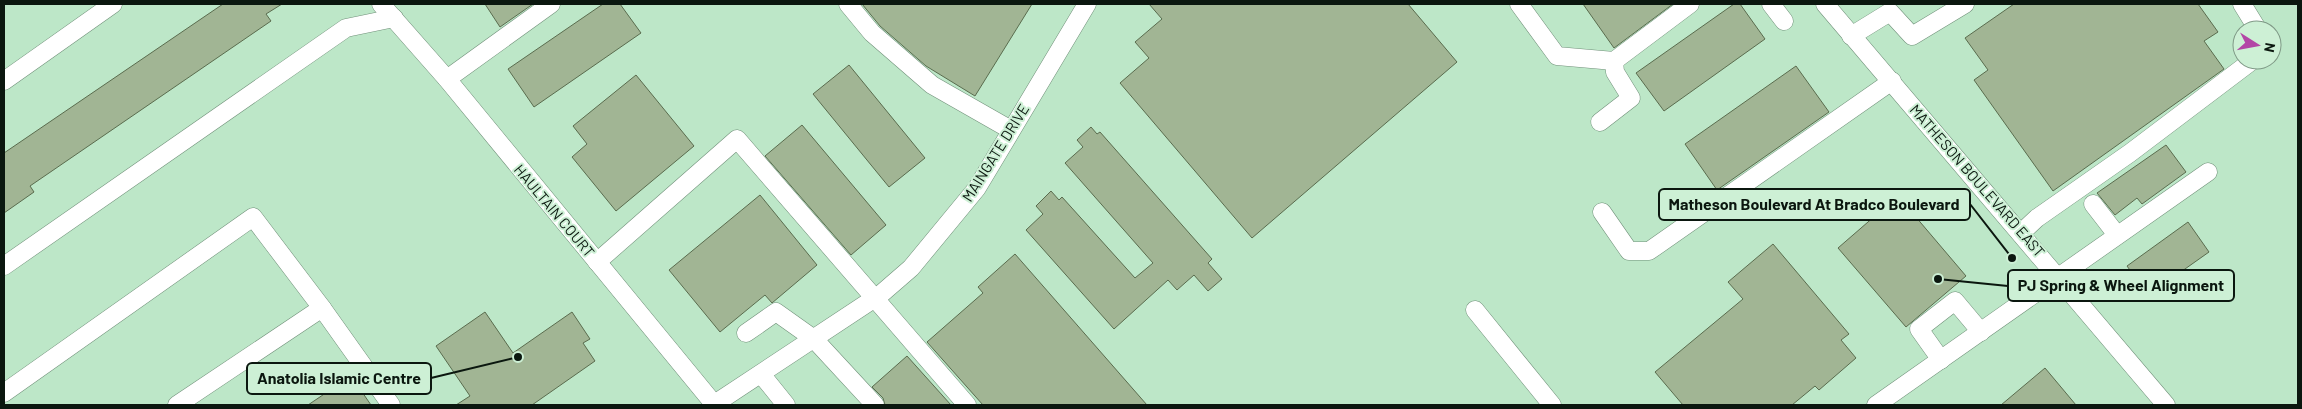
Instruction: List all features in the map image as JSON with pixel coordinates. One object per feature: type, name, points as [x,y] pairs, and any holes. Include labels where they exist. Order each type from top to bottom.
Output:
[{"type":"street","points":[[4,81],[113,4]]},
{"type":"street","name":"HAULTAIN COURT","points":[[381,4],[397,11],[447,79],[714,405]]},
{"type":"street","points":[[447,79],[551,4]]},
{"type":"street","points":[[848,4],[872,33],[932,85],[1010,130]]},
{"type":"street","name":"MAINGATE DRIVE","points":[[714,405],[881,294],[911,268],[977,188],[1087,4]]},
{"type":"street","points":[[1520,4],[1557,56],[1614,61],[1690,4]]},
{"type":"street","points":[[1771,4],[1784,21]]},
{"type":"street","name":"MATHESON BOULEVARD EAST","points":[[1825,4],[2166,405]]},
{"type":"street","points":[[1851,36],[1890,12],[1912,36],[1965,4]]},
{"type":"street","points":[[2242,4],[2252,20]]},
{"type":"street","points":[[4,266],[346,28],[397,11]]},
{"type":"street","points":[[1600,122],[1631,98],[1615,72],[1614,61]]},
{"type":"street","points":[[2021,233],[2037,218],[2130,153],[2240,70]]},
{"type":"street","points":[[1602,212],[1629,251],[1649,251],[1892,81]]},
{"type":"street","points":[[597,262],[737,139],[873,299],[967,405]]},
{"type":"street","points":[[1876,405],[2208,172]]},
{"type":"street","points":[[2094,204],[2116,235]]},
{"type":"street","points":[[4,393],[253,217],[322,308],[391,405]]},
{"type":"street","points":[[1941,360],[1919,329],[1955,301],[1981,332]]},
{"type":"street","points":[[176,405],[322,308]]},
{"type":"street","points":[[1475,310],[1552,405]]},
{"type":"street","points":[[746,333],[776,312],[814,339],[875,405]]},
{"type":"street","points":[[761,374],[786,405]]},
{"type":"shaded area","points":[[4,4],[2298,4],[2298,405],[4,405]]},
{"type":"building","points":[[223,4],[282,4],[266,14],[271,21],[30,186],[34,192],[4,213],[4,153]]},
{"type":"building","points":[[485,4],[533,4],[500,27]]},
{"type":"building","points":[[603,4],[620,4],[641,33],[534,107],[508,69]]},
{"type":"building","points":[[862,4],[1032,4],[975,96],[926,66],[880,26]]},
{"type":"building","points":[[1149,4],[1408,4],[1457,62],[1252,238],[1120,83],[1149,58],[1135,42],[1162,19]]},
{"type":"building","points":[[1583,4],[1673,4],[1614,48]]},
{"type":"building","points":[[1734,4],[1740,4],[1765,39],[1664,111],[1636,73]]},
{"type":"building","points":[[2014,4],[2198,4],[2218,32],[2204,41],[2224,69],[2053,191],[1974,80],[1988,70],[1965,38]]},
{"type":"building","points":[[849,65],[925,158],[889,187],[813,94]]},
{"type":"building","points":[[1796,66],[1829,112],[1717,190],[1685,144]]},
{"type":"building","points":[[636,75],[694,146],[616,211],[572,157],[587,144],[573,126]]},
{"type":"building","points":[[802,125],[886,225],[851,255],[765,156]]},
{"type":"building","points":[[1091,127],[1097,134],[1100,132],[1212,259],[1208,263],[1222,279],[1208,291],[1194,275],[1177,290],[1168,280],[1114,329],[1026,230],[1043,214],[1036,206],[1051,191],[1059,200],[1062,197],[1135,278],[1153,263],[1065,163],[1083,147],[1077,140]]},
{"type":"building","points":[[2166,145],[2186,172],[2142,204],[2137,198],[2115,215],[2097,193]]},
{"type":"building","points":[[760,195],[817,265],[772,303],[765,295],[720,332],[669,270]]},
{"type":"building","points":[[1898,196],[1966,276],[1906,327],[1838,248]]},
{"type":"building","points":[[2188,222],[2209,252],[2168,281],[2171,285],[2158,294],[2155,290],[2148,295],[2127,266]]},
{"type":"building","points":[[1773,244],[1849,334],[1841,340],[1856,358],[1819,390],[1815,386],[1792,405],[1683,405],[1655,372],[1743,299],[1728,282]]},
{"type":"building","points":[[1015,254],[1147,405],[983,405],[927,342],[983,293],[978,287]]},
{"type":"building","points":[[485,312],[513,353],[572,312],[590,339],[583,343],[595,361],[532,405],[456,405],[470,396],[436,346]]},
{"type":"building","points":[[907,356],[951,405],[885,405],[883,398],[872,387]]},
{"type":"building","points":[[2045,368],[2076,405],[2001,405]]},
{"type":"building","points":[[351,376],[371,405],[308,405]]},
{"type":"place","name":"Matheson Boulevard At Bradco Boulevard","points":[[2012,258]]},
{"type":"place","name":"PJ Spring & Wheel Alignment","points":[[1938,279]]},
{"type":"place","name":"Anatolia Islamic Centre","points":[[518,357]]}]
